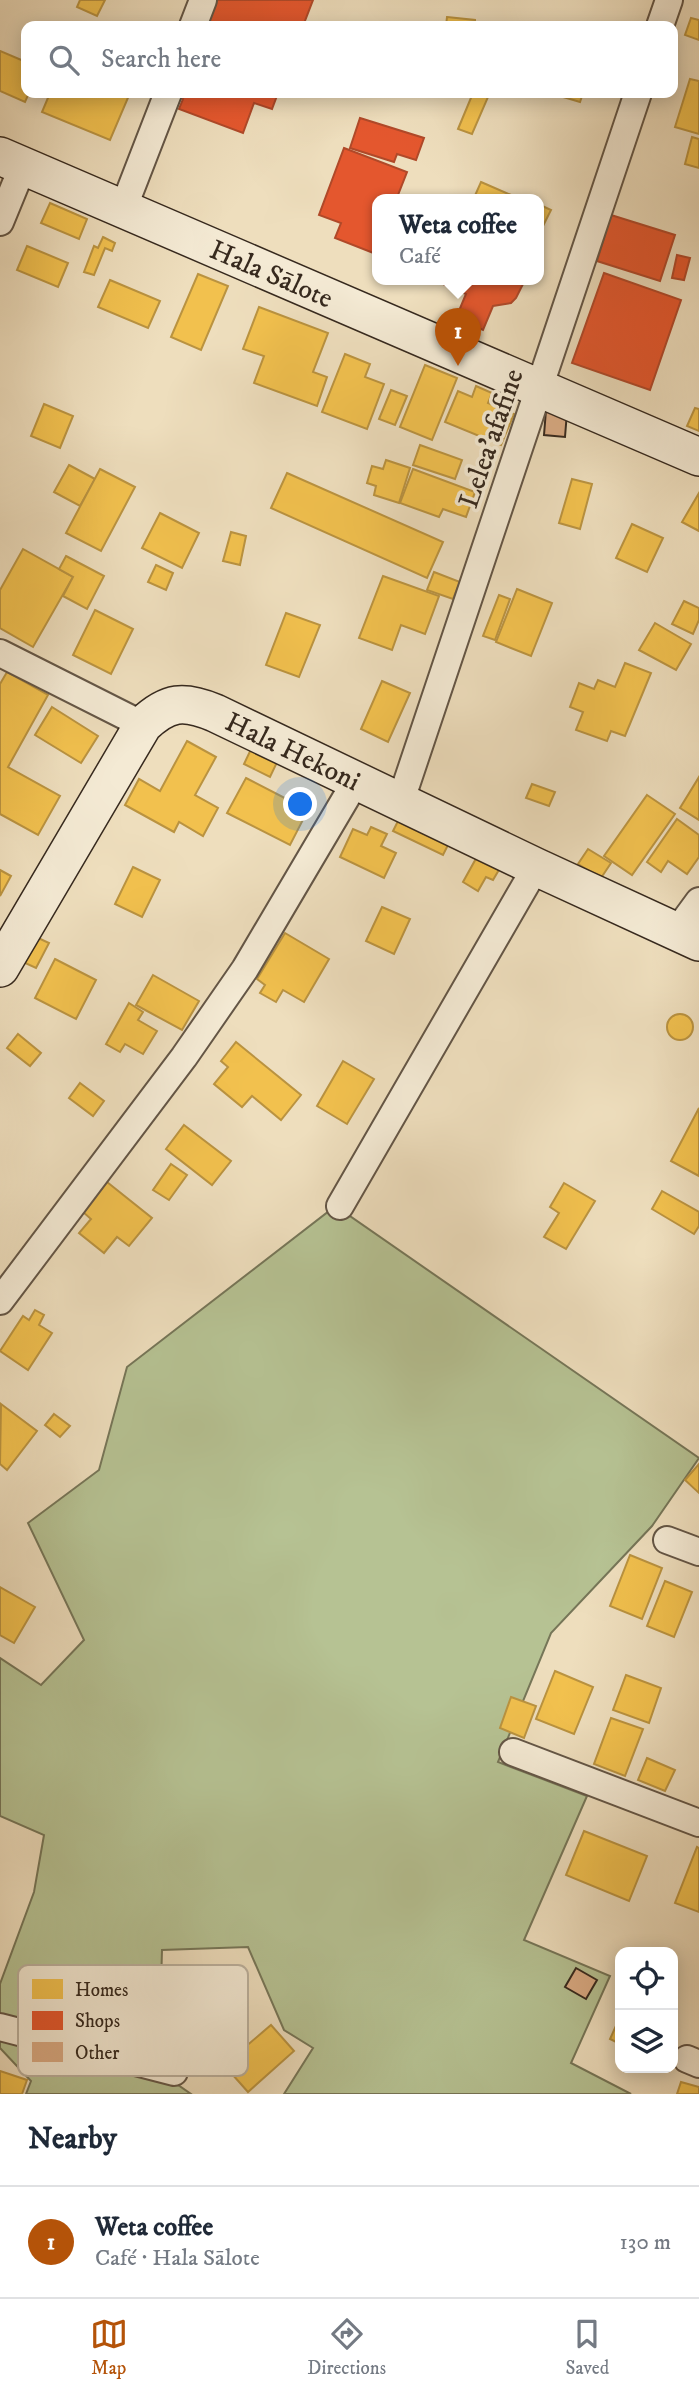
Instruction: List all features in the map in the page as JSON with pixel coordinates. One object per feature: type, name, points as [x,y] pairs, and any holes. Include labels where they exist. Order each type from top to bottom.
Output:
[{"type":"street","points":[[195,21],[203,0]]},
{"type":"street","points":[[662,21],[669,0]]},
{"type":"street","points":[[123,209],[166,98]]},
{"type":"street","name":"Lelea’afafine","points":[[400,803],[636,98]]},
{"type":"street","points":[[0,222],[11,161]]},
{"type":"street","name":"Hala Sālote","points":[[11,161],[699,457]]},
{"type":"street","points":[[0,653],[143,725]]},
{"type":"street","name":"Hala Hekoni","points":[[5,947],[143,725],[157,712],[175,704],[197,706],[688,937]]},
{"type":"street","points":[[0,1301],[184,1057],[245,969],[356,781]]},
{"type":"street","points":[[340,1206],[536,867]]},
{"type":"street","points":[[688,937],[699,901]]},
{"type":"street","points":[[667,1540],[699,1552]]},
{"type":"street","points":[[513,1752],[699,1824]]},
{"type":"street","points":[[0,2027],[18,2032]]},
{"type":"green space","points":[[333,1208],[344,1212],[699,1458],[652,1526],[551,1633],[498,1762],[587,1796],[524,1940],[610,1976],[571,2063],[631,2094],[284,2094],[313,2048],[284,2030],[248,1947],[162,1950],[162,1965],[18,1965],[18,2023],[0,2019],[0,1984],[34,1892],[44,1835],[0,1816],[0,1658],[41,1685],[84,1640],[28,1523],[99,1470],[127,1367]]},
{"type":"green space","points":[[0,2037],[18,2042],[18,2067],[0,2048]]},
{"type":"green space","points":[[26,2076],[145,2076],[178,2085],[191,2094],[26,2094],[31,2081]]},
{"type":"building: Homes","points":[[80,0],[105,0],[97,16],[77,7]]},
{"type":"building: Homes","points":[[447,17],[475,20],[475,21],[447,21]]},
{"type":"building: Homes","points":[[691,18],[699,20],[699,40],[685,35]]},
{"type":"building: Homes","points":[[0,51],[21,60],[21,98],[27,98],[25,102],[0,91]]},
{"type":"building: Homes","points":[[690,79],[699,81],[699,134],[675,127]]},
{"type":"building: Homes","points":[[48,98],[128,98],[110,140],[42,112]]},
{"type":"building: Homes","points":[[471,98],[488,98],[472,134],[458,129]]},
{"type":"building: Homes","points":[[692,137],[699,139],[699,168],[685,164]]},
{"type":"building: Homes","points":[[481,182],[509,194],[476,194]]},
{"type":"building: Homes","points":[[50,203],[87,219],[79,239],[41,223]]},
{"type":"building: Homes","points":[[544,207],[551,210],[544,224]]},
{"type":"building: Homes","points":[[103,237],[115,243],[112,251],[105,248],[94,275],[84,272],[94,246],[98,248]]},
{"type":"building: Homes","points":[[27,246],[68,263],[58,287],[17,270]]},
{"type":"building: Homes","points":[[198,274],[228,286],[201,350],[171,337]]},
{"type":"building: Homes","points":[[110,280],[160,301],[148,328],[98,307]]},
{"type":"building: Homes","points":[[259,307],[328,333],[313,372],[327,377],[317,406],[254,383],[264,356],[243,349]]},
{"type":"building: Homes","points":[[345,354],[370,364],[365,377],[384,384],[367,429],[322,412]]},
{"type":"building: Homes","points":[[425,365],[457,378],[432,440],[400,427]]},
{"type":"building: Homes","points":[[476,386],[492,393],[488,403],[514,414],[501,445],[445,422],[458,391],[472,397]]},
{"type":"building: Homes","points":[[391,390],[407,396],[395,425],[379,419]]},
{"type":"building: Homes","points":[[44,404],[73,416],[60,448],[31,436]]},
{"type":"building: Homes","points":[[695,408],[699,409],[699,431],[687,426]]},
{"type":"building: Homes","points":[[420,445],[462,460],[455,479],[413,465]]},
{"type":"building: Homes","points":[[386,460],[410,468],[399,503],[374,495],[376,486],[367,483],[372,466],[383,469]]},
{"type":"building: Homes","points":[[69,465],[95,479],[80,506],[54,492]]},
{"type":"building: Homes","points":[[100,469],[135,487],[101,551],[66,533]]},
{"type":"building: Homes","points":[[413,469],[475,492],[466,517],[443,509],[439,517],[400,503]]},
{"type":"building: Homes","points":[[287,473],[443,542],[427,578],[271,508]]},
{"type":"building: Homes","points":[[572,479],[592,484],[580,529],[559,523]]},
{"type":"building: Homes","points":[[699,493],[699,531],[682,522]]},
{"type":"building: Homes","points":[[160,513],[199,533],[182,568],[142,548]]},
{"type":"building: Homes","points":[[632,524],[663,538],[647,572],[616,558]]},
{"type":"building: Homes","points":[[231,532],[246,536],[240,565],[223,561]]},
{"type":"building: Homes","points":[[23,549],[73,577],[33,647],[0,628],[0,590]]},
{"type":"building: Homes","points":[[66,556],[104,576],[87,609],[63,596],[73,577],[59,569]]},
{"type":"building: Homes","points":[[156,565],[173,573],[166,590],[148,582]]},
{"type":"building: Homes","points":[[434,572],[460,582],[453,599],[427,590]]},
{"type":"building: Homes","points":[[383,576],[439,596],[425,634],[401,625],[392,650],[359,638]]},
{"type":"building: Homes","points":[[517,589],[552,603],[531,656],[496,642]]},
{"type":"building: Homes","points":[[499,595],[510,599],[495,640],[483,636]]},
{"type":"building: Homes","points":[[684,601],[699,608],[699,620],[693,634],[672,624]]},
{"type":"building: Homes","points":[[95,610],[133,629],[111,674],[73,655]]},
{"type":"building: Homes","points":[[286,613],[320,625],[299,677],[266,665]]},
{"type":"building: Homes","points":[[655,623],[691,644],[676,670],[639,650]]},
{"type":"building: Homes","points":[[625,663],[651,673],[625,736],[611,731],[607,741],[576,730],[583,712],[570,707],[579,683],[594,689],[598,680],[615,687]]},
{"type":"building: Homes","points":[[7,672],[48,695],[8,767],[60,796],[38,835],[0,814],[0,684]]},
{"type":"building: Homes","points":[[382,681],[410,693],[388,742],[361,729]]},
{"type":"building: Homes","points":[[52,707],[98,736],[81,763],[35,735]]},
{"type":"building: Homes","points":[[187,741],[216,757],[195,795],[218,808],[203,836],[179,822],[174,832],[125,805],[139,779],[160,791]]},
{"type":"building: Homes","points":[[253,745],[279,758],[270,777],[244,764]]},
{"type":"building: Homes","points":[[699,777],[699,820],[680,808]]},
{"type":"building: Homes","points":[[246,778],[308,810],[290,845],[227,813]]},
{"type":"building: Homes","points":[[532,784],[555,792],[549,806],[526,798]]},
{"type":"building: Homes","points":[[647,795],[675,814],[632,875],[604,856]]},
{"type":"building: Homes","points":[[400,817],[450,841],[443,855],[393,831]]},
{"type":"building: Homes","points":[[677,819],[699,835],[699,857],[687,874],[668,861],[661,872],[647,862]]},
{"type":"building: Homes","points":[[371,827],[387,834],[381,846],[396,853],[384,878],[340,857],[353,829],[367,835]]},
{"type":"building: Homes","points":[[588,849],[611,863],[601,878],[578,864]]},
{"type":"building: Homes","points":[[478,855],[500,868],[493,880],[486,877],[478,891],[463,882]]},
{"type":"building: Homes","points":[[133,867],[160,880],[142,917],[115,904]]},
{"type":"building: Homes","points":[[0,870],[11,876],[0,896]]},
{"type":"building: Homes","points":[[382,907],[410,919],[394,954],[366,941]]},
{"type":"building: Homes","points":[[285,933],[329,959],[304,1002],[283,990],[276,1002],[260,993],[265,985],[257,979]]},
{"type":"building: Homes","points":[[36,937],[49,943],[36,968],[23,962]]},
{"type":"building: Homes","points":[[55,959],[96,980],[76,1019],[35,998]]},
{"type":"building: Homes","points":[[153,975],[199,1001],[182,1030],[136,1005]]},
{"type":"building: Homes","points":[[129,1003],[143,1012],[138,1020],[157,1031],[143,1054],[125,1044],[120,1052],[106,1044]]},
{"type":"building: Homes","points":[[680,1014],[689,1018],[693,1027],[689,1036],[680,1040],[671,1036],[667,1027],[671,1018]]},
{"type":"building: Homes","points":[[18,1034],[41,1053],[30,1066],[7,1048]]},
{"type":"building: Homes","points":[[236,1042],[301,1095],[281,1120],[252,1096],[242,1107],[214,1084],[228,1067],[221,1061]]},
{"type":"building: Homes","points":[[343,1061],[374,1079],[347,1124],[317,1106]]},
{"type":"building: Homes","points":[[80,1083],[104,1101],[93,1116],[69,1098]]},
{"type":"building: Homes","points":[[699,1108],[699,1176],[671,1161]]},
{"type":"building: Homes","points":[[184,1125],[231,1161],[212,1185],[166,1149]]},
{"type":"building: Homes","points":[[171,1164],[187,1175],[169,1200],[153,1190]]},
{"type":"building: Homes","points":[[107,1182],[152,1218],[129,1246],[117,1237],[104,1253],[79,1233],[91,1219],[83,1212]]},
{"type":"building: Homes","points":[[564,1183],[595,1201],[566,1249],[544,1237],[559,1213],[550,1207]]},
{"type":"building: Homes","points":[[662,1191],[699,1212],[699,1226],[694,1234],[652,1209]]},
{"type":"building: Homes","points":[[35,1310],[44,1315],[39,1325],[52,1333],[28,1370],[0,1351],[23,1316],[29,1320]]},
{"type":"building: Homes","points":[[1,1404],[37,1431],[7,1470],[0,1464]]},
{"type":"building: Homes","points":[[54,1414],[70,1426],[60,1437],[45,1425]]},
{"type":"building: Homes","points":[[699,1464],[699,1493],[685,1480]]},
{"type":"building: Homes","points":[[630,1555],[662,1568],[642,1619],[610,1606]]},
{"type":"building: Homes","points":[[665,1581],[692,1592],[674,1637],[647,1626]]},
{"type":"building: Homes","points":[[0,1587],[35,1607],[14,1643],[0,1635]]},
{"type":"building: Homes","points":[[555,1671],[593,1687],[574,1734],[536,1719]]},
{"type":"building: Homes","points":[[626,1675],[661,1688],[649,1723],[613,1710]]},
{"type":"building: Homes","points":[[511,1697],[536,1706],[524,1738],[500,1728]]},
{"type":"building: Homes","points":[[611,1718],[643,1729],[625,1776],[594,1764]]},
{"type":"building: Homes","points":[[647,1758],[675,1770],[665,1791],[638,1780]]},
{"type":"building: Homes","points":[[584,1831],[647,1856],[629,1901],[566,1875]]},
{"type":"building: Homes","points":[[697,1847],[699,1848],[699,1912],[675,1903]]},
{"type":"building: Homes","points":[[271,2025],[294,2051],[248,2092],[234,2076],[248,2076],[248,2045]]},
{"type":"building: Homes","points":[[615,2028],[615,2042],[610,2039]]},
{"type":"building: Homes","points":[[0,2071],[27,2080],[22,2094],[0,2094]]},
{"type":"building: Homes","points":[[681,2082],[699,2087],[699,2094],[677,2094]]},
{"type":"building: Shops","points":[[212,0],[313,0],[305,21],[204,21]]},
{"type":"building: Shops","points":[[181,98],[276,98],[272,109],[254,103],[243,133],[179,109],[183,99]]},
{"type":"building: Shops","points":[[360,118],[424,138],[416,160],[397,154],[394,162],[350,148]]},
{"type":"building: Shops","points":[[344,148],[407,172],[398,194],[372,194],[372,252],[335,238],[341,223],[319,215]]},
{"type":"building: Shops","points":[[611,215],[675,235],[660,281],[597,261]]},
{"type":"building: Shops","points":[[677,255],[690,258],[684,280],[672,278]]},
{"type":"building: Shops","points":[[604,273],[681,300],[650,390],[572,363]]},
{"type":"building: Shops","points":[[446,285],[522,285],[511,303],[493,306],[483,330],[456,318],[466,294]]},
{"type":"building: Other","points":[[546,410],[567,412],[565,437],[544,435]]},
{"type":"building: Other","points":[[576,1968],[597,1980],[586,1999],[565,1987]]},
{"type":"place","name":"Weta coffee","points":[[458,366]]}]
